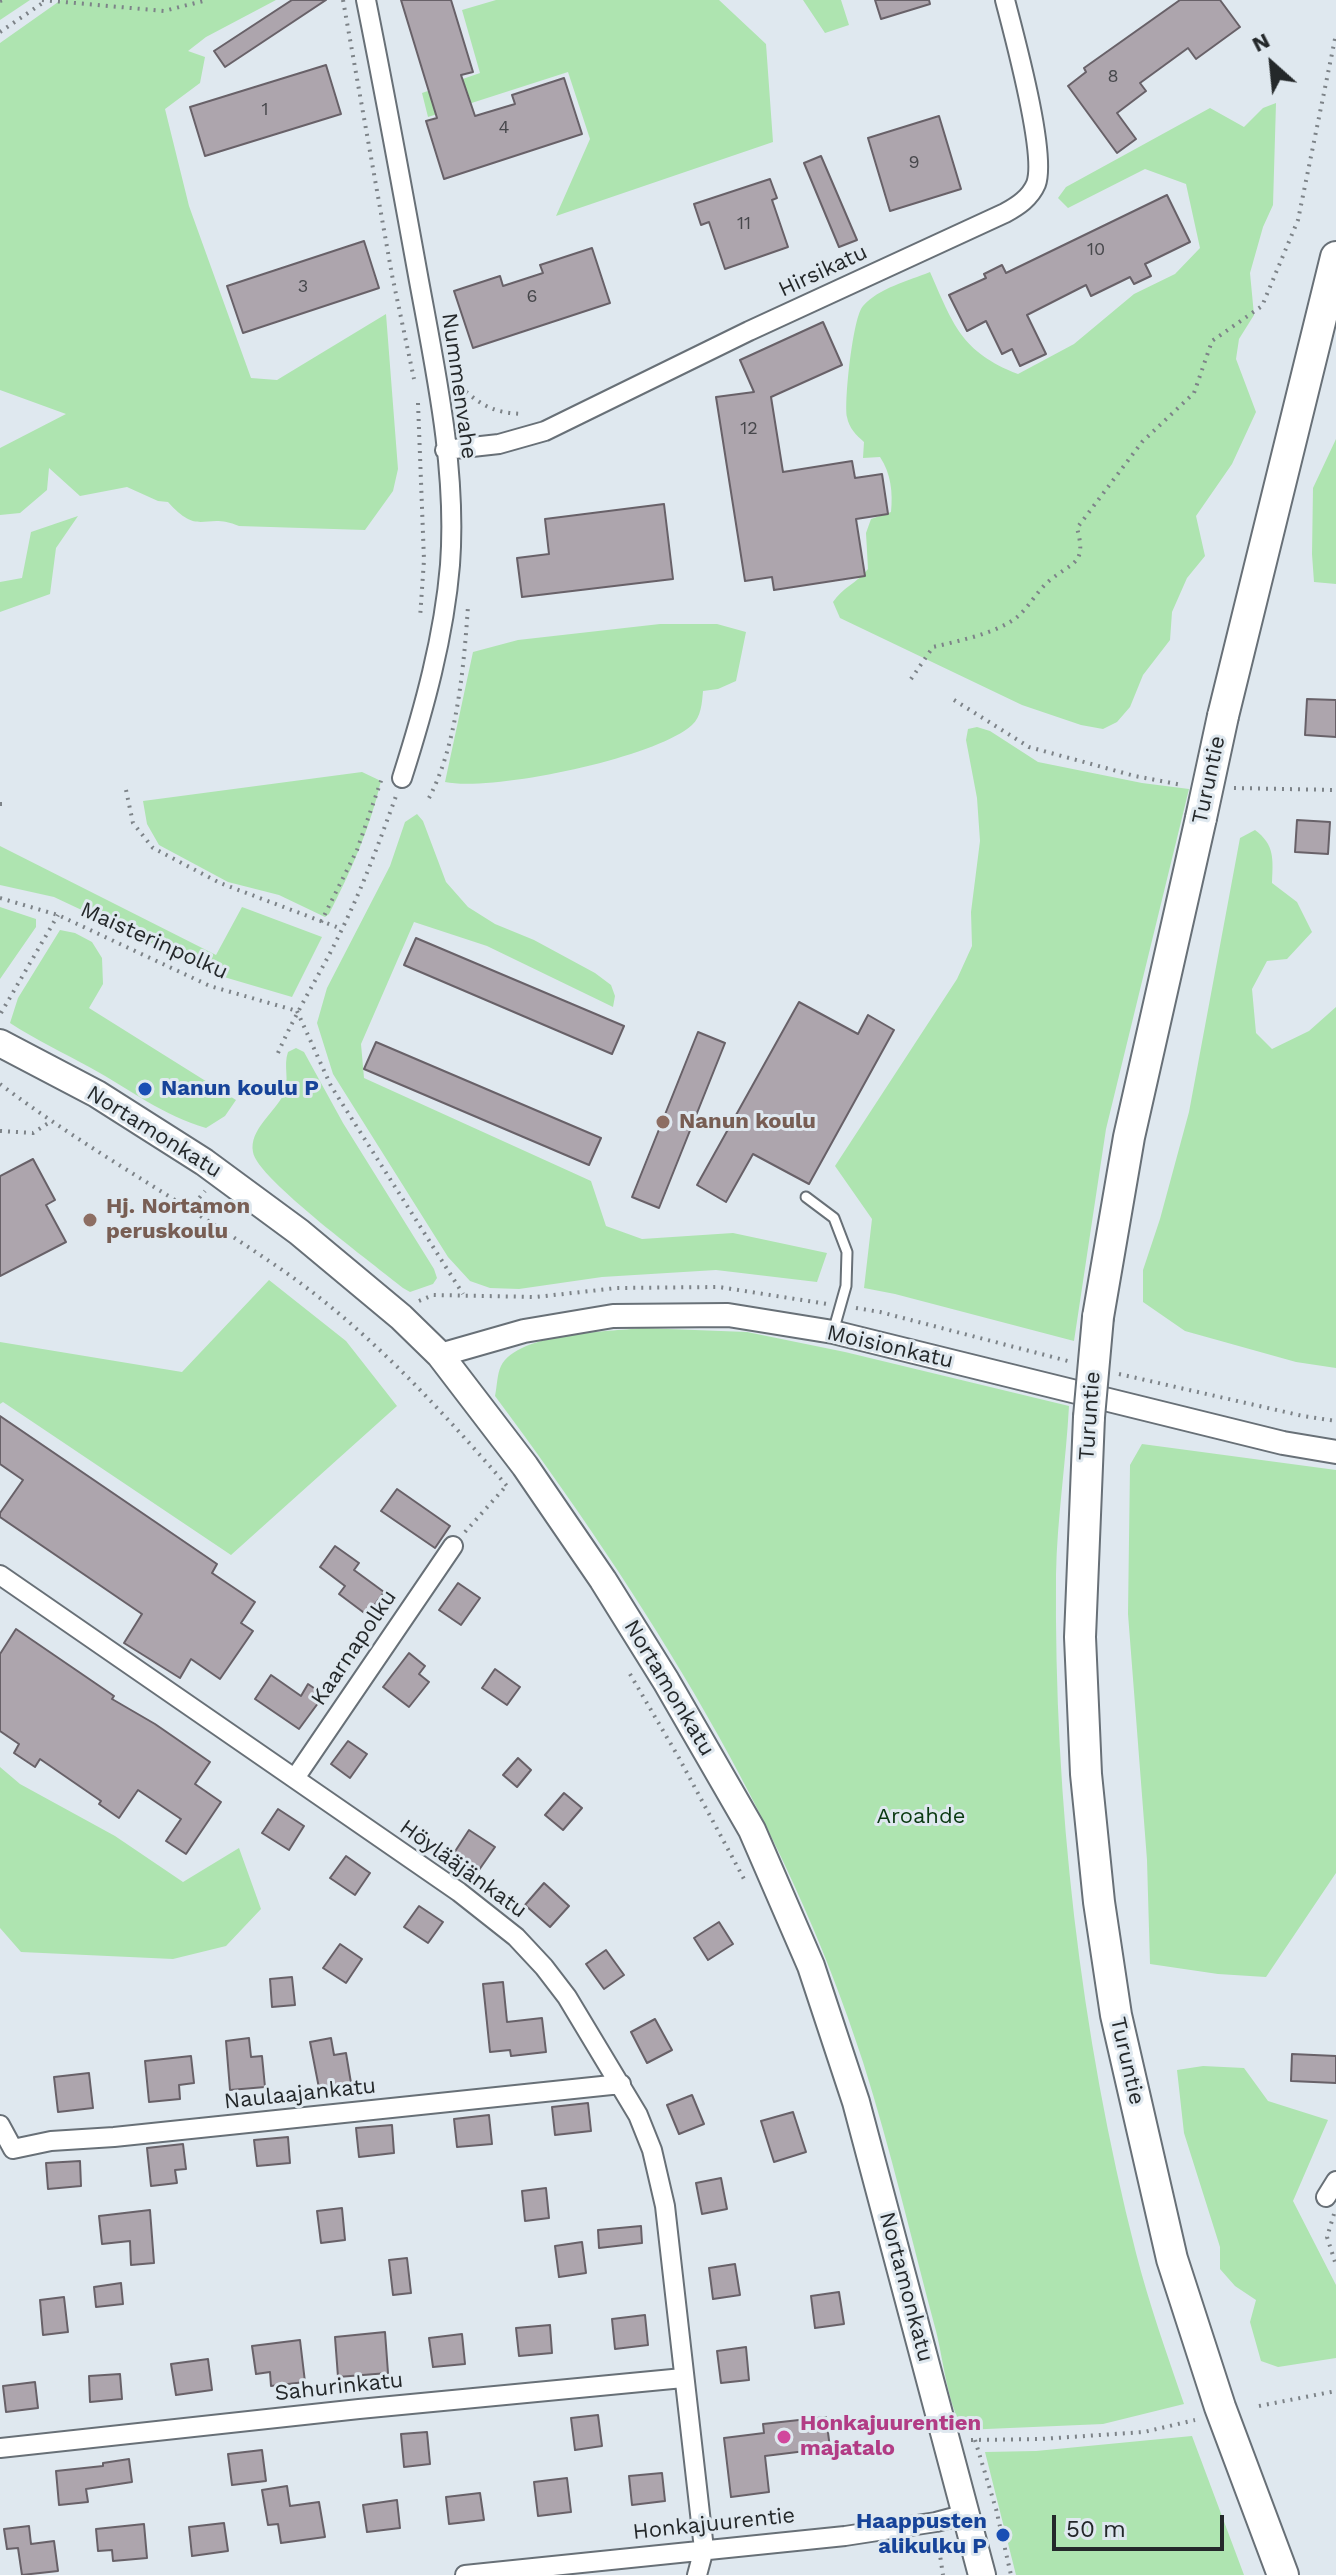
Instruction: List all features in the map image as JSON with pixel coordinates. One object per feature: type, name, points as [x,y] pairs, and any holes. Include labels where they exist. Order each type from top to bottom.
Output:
[{"type":"highway","name":"Turuntie","points":[[1283,2575],[1245,2478],[1172,2259],[1116,2015],[1099,1902],[1086,1774],[1080,1637],[1089,1417],[1098,1317],[1129,1137],[1223,716],[1336,257]]},
{"type":"main road","name":"Nortamonkatu","points":[[0,1043],[97,1094],[204,1162],[299,1232],[401,1317],[440,1355],[525,1466],[603,1580],[666,1681],[752,1830],[781,1893],[835,2032],[982,2575]]},
{"type":"street","name":"Nummenvahe","points":[[366,0],[439,391],[451,516],[450,565],[439,637],[417,731],[394,774]]},
{"type":"street","name":"Hirsikatu","points":[[445,450],[499,444],[545,431],[1024,202],[1035,187],[1039,172],[1038,154],[1005,0]]},
{"type":"street","name":"Moisionkatu","points":[[440,1355],[524,1331],[613,1316],[728,1315],[833,1332],[1283,1443],[1336,1452]]},
{"type":"street","name":"Kaarnapolku","points":[[295,1778],[453,1546]]},
{"type":"street","name":"Höylääjänkatu","points":[[0,1575],[459,1892],[516,1937],[567,1997],[621,2084],[652,2150],[673,2258],[683,2378],[704,2549]]},
{"type":"street","name":"Naulaajankatu","points":[[0,2125],[13,2149],[51,2141],[621,2084]]},
{"type":"street","name":"Sahurinkatu","points":[[0,2448],[683,2378]]},
{"type":"street","name":"Honkajuurentie","points":[[465,2575],[845,2536],[936,2522],[966,2514]]},
{"type":"street","points":[[697,2575],[704,2549]]},
{"type":"lane","points":[[806,1197],[834,1218],[847,1252],[846,1286],[833,1332]]},
{"type":"path","points":[[0,32],[45,0],[164,11],[207,0]]},
{"type":"path","points":[[343,0],[389,261],[417,395],[424,560],[420,619]]},
{"type":"path","points":[[911,679],[933,647],[964,640],[1012,622],[1048,582],[1076,563],[1082,547],[1077,528],[1142,442],[1194,393],[1212,341],[1262,306],[1298,220],[1336,34]]},
{"type":"path","points":[[417,395],[463,389],[477,402],[502,414],[529,414]]},
{"type":"path","points":[[954,700],[1029,747],[1135,776],[1196,788]]},
{"type":"path","points":[[321,922],[394,774]]},
{"type":"path","points":[[278,1053],[372,863],[394,774]]},
{"type":"path","points":[[1224,788],[1336,790]]},
{"type":"path","points":[[126,790],[133,823],[153,848],[220,883],[342,929]]},
{"type":"path","points":[[0,804],[7,804]]},
{"type":"path","name":"Maisterinpolku","points":[[0,898],[58,915],[210,986],[297,1011]]},
{"type":"path","points":[[1,1013],[58,915]]},
{"type":"path","points":[[297,1011],[331,1086],[463,1295]]},
{"type":"path","points":[[0,1084],[50,1122],[271,1262],[376,1344],[440,1410],[515,1497]]},
{"type":"path","points":[[0,1131],[33,1133],[50,1122]]},
{"type":"path","points":[[453,1546],[525,1466]]},
{"type":"path","points":[[625,1664],[748,1888]]},
{"type":"path","points":[[1333,2196],[1327,2237],[1336,2265]]},
{"type":"path","points":[[1259,2406],[1336,2391]]},
{"type":"path","points":[[947,2440],[1041,2439],[1144,2432],[1195,2420]]},
{"type":"path","points":[[975,2440],[996,2509],[1011,2575]]},
{"type":"path","points":[[936,2522],[943,2575]]},
{"type":"green space","points":[[0,0],[30,0],[0,20]]},
{"type":"green space","points":[[61,0],[276,0],[206,37],[188,51],[205,57],[200,83],[165,109],[189,206],[251,378],[277,380],[386,314],[398,469],[393,491],[365,530],[239,526],[227,522],[195,521],[179,513],[168,502],[158,501],[127,487],[80,496],[49,468],[47,490],[20,513],[0,515],[0,448],[66,414],[0,390],[0,43]]},
{"type":"green space","points":[[496,0],[719,0],[766,44],[773,142],[556,216],[590,139],[568,72],[428,117],[422,93],[480,73],[462,10]]},
{"type":"green space","points":[[803,0],[841,0],[849,25],[825,33]]},
{"type":"green space","points":[[1276,103],[1273,205],[1263,227],[1250,273],[1254,315],[1239,339],[1236,359],[1256,412],[1232,464],[1196,516],[1205,556],[1187,578],[1172,612],[1170,640],[1143,675],[1130,707],[1117,722],[1103,729],[1081,725],[1022,705],[840,618],[833,602],[868,569],[866,533],[871,519],[891,512],[892,505],[884,463],[880,457],[863,458],[864,442],[853,431],[847,417],[850,359],[863,306],[885,290],[930,272],[945,307],[971,346],[983,356],[1018,374],[1074,344],[1134,294],[1175,274],[1200,248],[1186,184],[1145,169],[1068,208],[1058,198],[1066,187],[1210,108],[1244,127],[1263,108]]},
{"type":"green space","points":[[1336,439],[1336,584],[1314,582],[1312,554],[1313,488]]},
{"type":"green space","points":[[78,516],[56,548],[50,594],[0,612],[0,582],[22,578],[31,532]]},
{"type":"green space","points":[[660,624],[717,624],[746,632],[736,681],[718,689],[703,691],[699,714],[692,725],[645,749],[573,770],[498,782],[445,782],[473,652],[518,640]]},
{"type":"green space","points":[[977,727],[990,731],[1038,762],[1189,789],[1106,1129],[1074,1341],[864,1288],[872,1219],[835,1166],[957,979],[972,946],[971,912],[980,841],[977,798],[966,740],[968,729]]},
{"type":"green space","points":[[362,772],[381,781],[359,849],[325,917],[279,895],[228,882],[159,845],[147,824],[143,801]]},
{"type":"green space","points":[[417,814],[423,821],[446,882],[468,907],[495,924],[534,940],[595,973],[611,985],[615,996],[613,1007],[487,946],[414,922],[361,1044],[364,1078],[591,1181],[606,1226],[642,1239],[733,1233],[827,1253],[817,1282],[716,1270],[602,1277],[519,1289],[490,1288],[470,1281],[448,1257],[333,1074],[317,1023],[327,988],[390,866],[405,822]]},
{"type":"green space","points":[[1255,830],[1269,847],[1272,883],[1297,902],[1312,932],[1287,959],[1267,961],[1252,989],[1256,1033],[1272,1049],[1309,1031],[1336,1007],[1336,1368],[1296,1362],[1185,1331],[1143,1302],[1143,1270],[1189,1112],[1240,838]]},
{"type":"green space","points":[[0,846],[216,955],[242,907],[322,937],[292,997],[224,977],[54,897],[0,885]]},
{"type":"green space","points":[[0,907],[36,919],[36,927],[0,979]]},
{"type":"green space","points":[[60,930],[75,933],[92,942],[102,958],[103,984],[89,1008],[236,1100],[225,1116],[206,1128],[176,1117],[10,1023],[18,998]]},
{"type":"green space","points":[[296,1048],[304,1052],[343,1123],[434,1269],[437,1278],[433,1284],[410,1292],[403,1288],[295,1201],[259,1164],[253,1152],[255,1136],[284,1094],[288,1052]]},
{"type":"green space","points":[[269,1280],[346,1341],[397,1406],[231,1555],[3,1402],[0,1404],[0,1342],[182,1372]]},
{"type":"green space","name":"Aroahde","points":[[642,1328],[747,1332],[845,1352],[1069,1406],[1056,1575],[1060,1746],[1074,1917],[1116,2170],[1141,2272],[1184,2404],[1103,2424],[963,2430],[950,2394],[901,2196],[863,2062],[831,1972],[794,1885],[706,1714],[657,1632],[605,1551],[495,1396],[501,1366],[526,1346],[566,1336]]},
{"type":"green space","points":[[1142,1444],[1336,1470],[1336,1873],[1266,1977],[1150,1964],[1147,1860],[1128,1614],[1130,1465]]},
{"type":"green space","points":[[0,1767],[20,1784],[115,1836],[183,1882],[239,1848],[261,1909],[226,1946],[173,1959],[21,1952],[0,1928]]},
{"type":"green space","points":[[1203,2066],[1244,2068],[1268,2101],[1328,2120],[1293,2201],[1336,2285],[1336,2358],[1278,2367],[1261,2361],[1250,2322],[1256,2300],[1235,2286],[1220,2269],[1220,2247],[1184,2133],[1177,2070]]},
{"type":"green space","points":[[1192,2436],[1244,2575],[1016,2575],[985,2452],[1036,2451]]},
{"type":"building","points":[[292,0],[326,0],[225,67],[214,51]]},
{"type":"building","points":[[401,0],[451,0],[473,72],[461,75],[475,116],[515,104],[512,95],[564,78],[582,134],[444,179],[426,121],[437,118]]},
{"type":"building","points":[[875,0],[929,0],[930,4],[881,19]]},
{"type":"building","points":[[1180,0],[1220,0],[1240,27],[1196,59],[1188,48],[1140,83],[1146,91],[1117,113],[1136,139],[1117,153],[1068,86],[1086,72],[1084,68]]},
{"type":"building","points":[[326,65],[341,114],[205,156],[190,107]]},
{"type":"building","points":[[939,116],[961,189],[890,211],[868,138]]},
{"type":"building","points":[[821,156],[857,240],[839,247],[804,163]]},
{"type":"building","points":[[770,179],[777,198],[772,200],[788,247],[725,269],[709,222],[701,225],[694,204]]},
{"type":"building","points":[[1167,195],[1190,242],[1145,264],[1151,276],[1134,284],[1130,277],[1091,296],[1086,285],[1027,315],[1046,354],[1020,366],[1012,349],[1002,354],[986,321],[967,331],[949,295],[986,278],[984,274],[1002,265],[1006,273]]},
{"type":"building","points":[[364,241],[379,288],[243,333],[227,286]]},
{"type":"building","points":[[592,248],[610,303],[473,348],[454,291],[500,276],[503,286],[543,273],[540,265]]},
{"type":"building","points":[[823,322],[842,365],[771,397],[783,472],[852,461],[855,478],[882,474],[888,514],[856,519],[865,576],[774,590],[772,577],[745,581],[716,397],[754,392],[740,360]]},
{"type":"building","points":[[664,504],[673,579],[522,597],[517,558],[549,554],[545,519]]},
{"type":"building","points":[[1307,699],[1336,700],[1336,737],[1305,735]]},
{"type":"building","points":[[1297,820],[1330,822],[1328,854],[1295,852]]},
{"type":"building","points":[[416,938],[624,1026],[612,1054],[404,965]]},
{"type":"building","points":[[799,1002],[858,1034],[868,1015],[894,1030],[809,1184],[753,1154],[726,1202],[697,1185]]},
{"type":"building","points":[[698,1032],[725,1043],[659,1208],[632,1197]]},
{"type":"building","points":[[376,1042],[601,1138],[589,1165],[364,1069]]},
{"type":"building","points":[[33,1159],[55,1200],[46,1205],[66,1242],[0,1276],[0,1176]]},
{"type":"building","points":[[0,1416],[217,1564],[212,1573],[255,1602],[241,1623],[253,1631],[220,1679],[191,1659],[180,1678],[124,1643],[142,1614],[0,1517],[23,1480],[0,1464]]},
{"type":"building","points":[[397,1489],[450,1526],[435,1548],[381,1511]]},
{"type":"building","points":[[335,1546],[359,1563],[354,1570],[384,1592],[367,1615],[339,1594],[345,1586],[320,1567]]},
{"type":"building","points":[[458,1583],[480,1598],[461,1625],[439,1610]]},
{"type":"building","points":[[16,1629],[114,1696],[112,1699],[210,1762],[195,1784],[221,1802],[186,1854],[166,1841],[181,1819],[138,1790],[119,1818],[99,1804],[101,1801],[40,1759],[35,1767],[14,1753],[19,1744],[0,1731],[0,1654]]},
{"type":"building","points":[[409,1653],[425,1666],[419,1674],[429,1682],[409,1707],[383,1687]]},
{"type":"building","points":[[495,1669],[520,1687],[507,1705],[482,1688]]},
{"type":"building","points":[[271,1675],[301,1696],[308,1684],[324,1695],[299,1729],[255,1699]]},
{"type":"building","points":[[348,1741],[367,1754],[350,1778],[331,1764]]},
{"type":"building","points":[[518,1758],[531,1770],[517,1787],[503,1775]]},
{"type":"building","points":[[564,1793],[582,1808],[563,1830],[545,1815]]},
{"type":"building","points":[[278,1809],[304,1826],[289,1850],[262,1833]]},
{"type":"building","points":[[469,1830],[495,1847],[479,1870],[454,1853]]},
{"type":"building","points":[[346,1856],[370,1873],[355,1895],[330,1878]]},
{"type":"building","points":[[544,1883],[569,1906],[550,1927],[525,1905]]},
{"type":"building","points":[[419,1906],[443,1922],[428,1943],[404,1927]]},
{"type":"building","points":[[719,1922],[733,1944],[708,1960],[694,1938]]},
{"type":"building","points":[[340,1944],[362,1959],[346,1983],[323,1968]]},
{"type":"building","points":[[606,1950],[624,1975],[604,1989],[586,1964]]},
{"type":"building","points":[[292,1977],[295,2005],[272,2007],[270,1979]]},
{"type":"building","points":[[503,1982],[507,2022],[542,2018],[546,2052],[511,2056],[510,2050],[490,2052],[483,1984]]},
{"type":"building","points":[[655,2019],[672,2050],[647,2063],[631,2032]]},
{"type":"building","points":[[249,2038],[251,2057],[262,2056],[265,2087],[230,2090],[226,2041]]},
{"type":"building","points":[[331,2038],[334,2055],[346,2053],[351,2083],[319,2088],[310,2042]]},
{"type":"building","points":[[1292,2054],[1336,2056],[1336,2083],[1291,2081]]},
{"type":"building","points":[[191,2056],[194,2083],[179,2085],[180,2099],[149,2102],[145,2061]]},
{"type":"building","points":[[89,2073],[93,2108],[58,2112],[54,2077]]},
{"type":"building","points":[[692,2095],[704,2124],[679,2134],[667,2105]]},
{"type":"building","points":[[588,2103],[591,2131],[555,2135],[552,2107]]},
{"type":"building","points":[[793,2112],[806,2152],[774,2162],[761,2121]]},
{"type":"building","points":[[489,2115],[492,2144],[457,2147],[454,2119]]},
{"type":"building","points":[[392,2125],[394,2153],[359,2157],[356,2128]]},
{"type":"building","points":[[288,2137],[290,2163],[257,2166],[254,2140]]},
{"type":"building","points":[[183,2144],[186,2169],[175,2170],[177,2183],[151,2186],[147,2148]]},
{"type":"building","points":[[80,2161],[81,2186],[48,2189],[46,2163]]},
{"type":"building","points":[[721,2178],[727,2209],[702,2214],[696,2183]]},
{"type":"building","points":[[546,2188],[549,2218],[525,2221],[522,2191]]},
{"type":"building","points":[[342,2208],[345,2240],[321,2243],[317,2211]]},
{"type":"building","points":[[150,2210],[154,2263],[131,2265],[130,2241],[102,2244],[99,2216]]},
{"type":"building","points":[[641,2226],[642,2243],[599,2248],[598,2230]]},
{"type":"building","points":[[582,2242],[586,2273],[559,2277],[555,2246]]},
{"type":"building","points":[[407,2258],[411,2293],[393,2295],[389,2260]]},
{"type":"building","points":[[735,2264],[740,2295],[713,2299],[709,2268]]},
{"type":"building","points":[[121,2283],[123,2304],[96,2307],[94,2287]]},
{"type":"building","points":[[839,2292],[844,2324],[815,2328],[811,2296]]},
{"type":"building","points":[[64,2297],[68,2332],[43,2335],[40,2300]]},
{"type":"building","points":[[645,2315],[648,2345],[615,2349],[612,2319]]},
{"type":"building","points":[[550,2325],[552,2353],[519,2356],[516,2328]]},
{"type":"building","points":[[385,2332],[388,2373],[338,2377],[335,2337]]},
{"type":"building","points":[[462,2334],[465,2364],[433,2367],[429,2338]]},
{"type":"building","points":[[300,2340],[305,2382],[271,2386],[270,2372],[256,2374],[252,2346]]},
{"type":"building","points":[[746,2347],[749,2380],[721,2383],[717,2351]]},
{"type":"building","points":[[208,2359],[212,2390],[176,2395],[171,2364]]},
{"type":"building","points":[[120,2374],[122,2399],[90,2402],[89,2376]]},
{"type":"building","points":[[35,2382],[38,2408],[6,2412],[3,2386]]},
{"type":"building","points":[[598,2415],[602,2446],[575,2450],[571,2418]]},
{"type":"building","points":[[826,2417],[830,2448],[765,2456],[769,2492],[731,2497],[724,2438],[764,2433],[763,2424]]},
{"type":"building","points":[[427,2432],[430,2464],[404,2467],[401,2434]]},
{"type":"building","points":[[262,2450],[266,2481],[232,2485],[228,2454]]},
{"type":"building","points":[[129,2459],[132,2482],[86,2489],[88,2502],[59,2505],[56,2471],[103,2466],[103,2463]]},
{"type":"building","points":[[662,2473],[665,2501],[632,2505],[629,2476]]},
{"type":"building","points":[[567,2478],[571,2512],[538,2516],[534,2482]]},
{"type":"building","points":[[287,2486],[290,2506],[319,2502],[325,2537],[281,2543],[278,2524],[268,2525],[262,2490]]},
{"type":"building","points":[[480,2493],[484,2520],[449,2524],[446,2497]]},
{"type":"building","points":[[397,2500],[400,2528],[367,2532],[363,2505]]},
{"type":"building","points":[[224,2523],[228,2551],[192,2556],[189,2527]]},
{"type":"building","points":[[144,2524],[147,2558],[113,2561],[112,2550],[98,2551],[96,2529]]},
{"type":"building","points":[[29,2526],[31,2544],[54,2541],[58,2571],[22,2575],[18,2548],[7,2549],[4,2529]]},
{"type":"place","name":"Nanun koulu P","points":[[145,1089]]},
{"type":"place","name":"Nanun koulu","points":[[663,1122]]},
{"type":"place","name":"Hj. Nortamon peruskoulu","points":[[90,1220]]},
{"type":"place","name":"Honkajuurentien majatalo","points":[[784,2437]]},
{"type":"place","name":"Haappusten alikulku P","points":[[1003,2535]]}]
